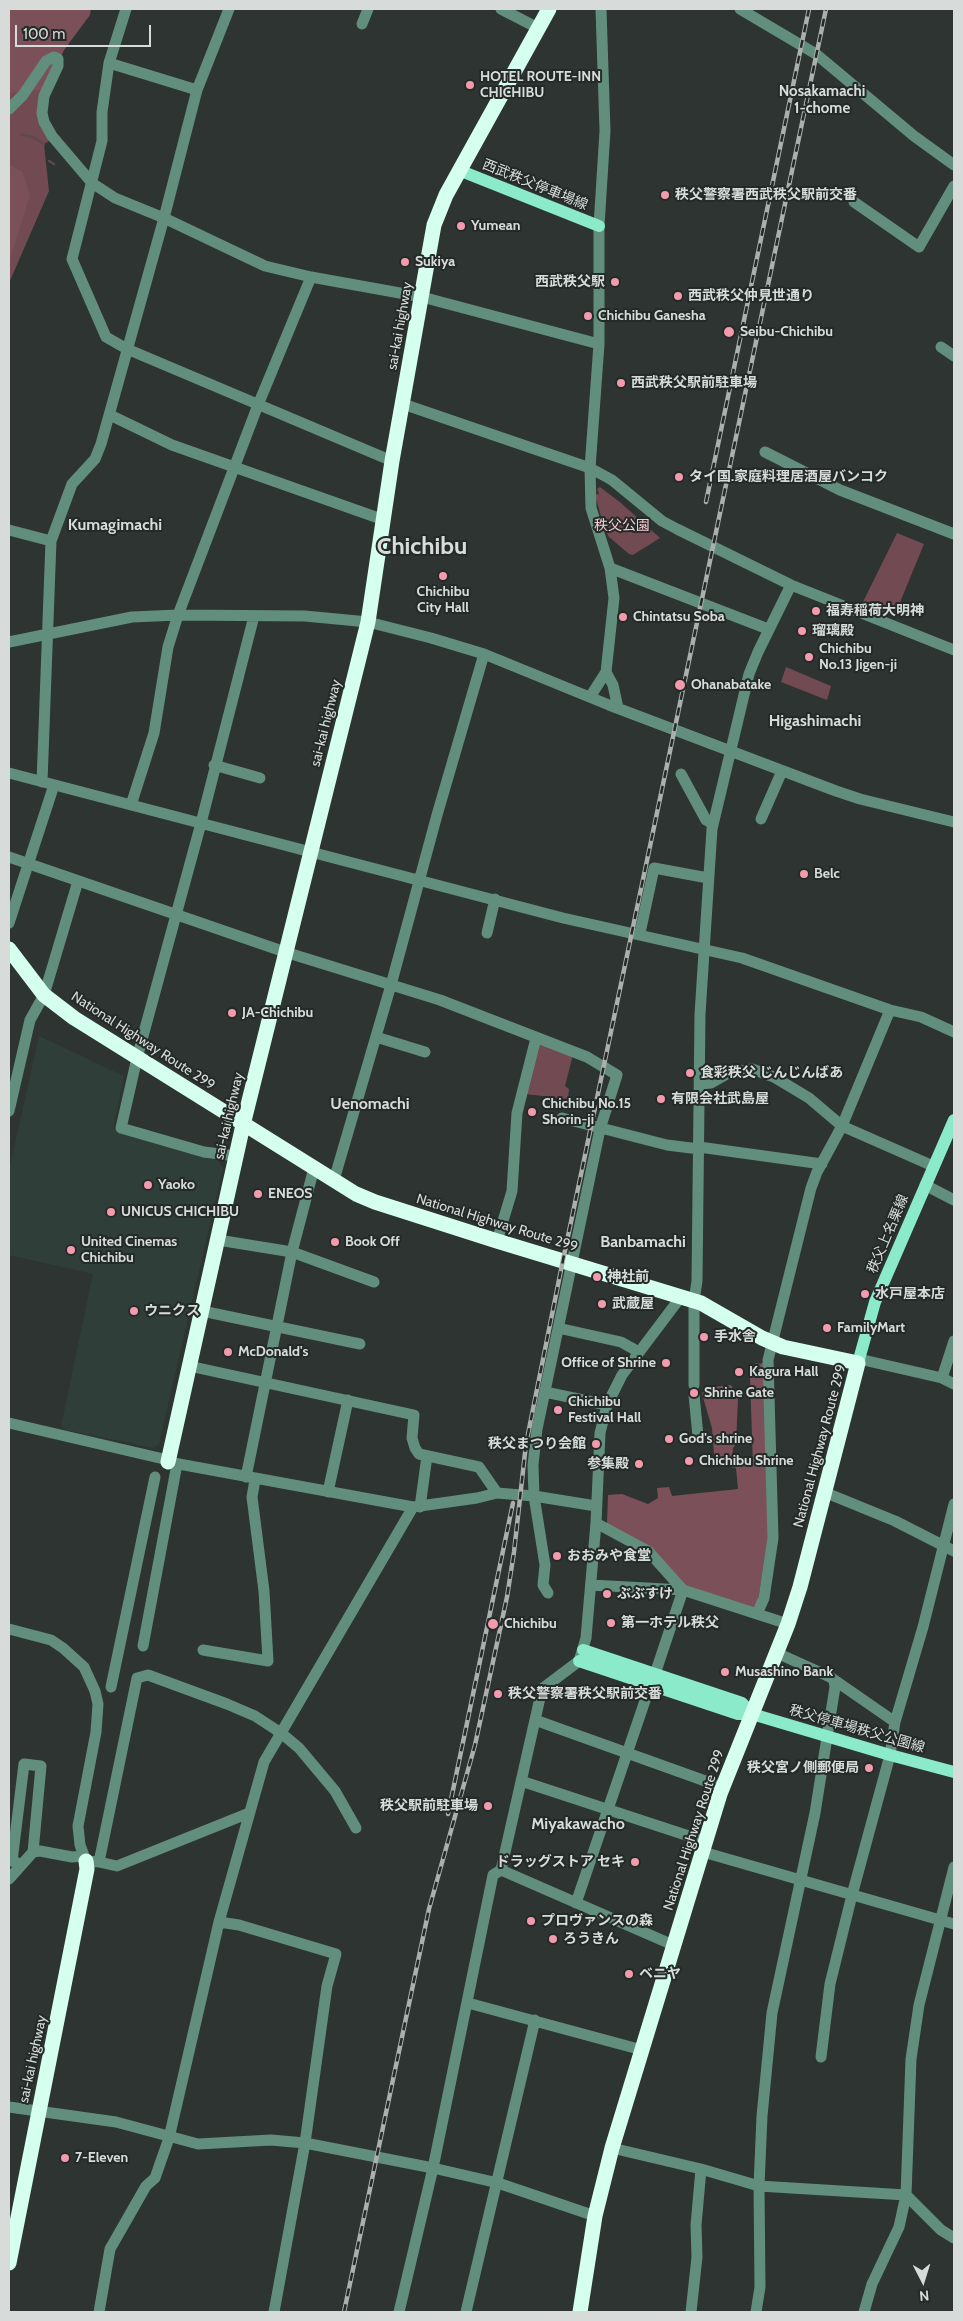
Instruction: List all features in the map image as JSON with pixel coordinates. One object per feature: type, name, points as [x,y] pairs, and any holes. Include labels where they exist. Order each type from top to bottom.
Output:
[{"type":"highway","name":"sai-kai highway","points":[[171,1462],[243,1125],[368,622],[392,461],[434,225],[446,195],[549,9]]},
{"type":"highway","name":"National Highway Route 299","points":[[9,949],[44,995],[74,1018],[243,1125],[334,1180],[375,1202],[687,1299],[774,1343],[794,1350],[859,1361],[800,1587],[777,1653],[722,1786],[612,2148],[595,2216],[580,2312]]},
{"type":"highway","name":"sai-kai highway","points":[[9,2262],[13,2217],[38,2113],[90,1859]]},
{"type":"main road","name":"西武秩父停車場線","points":[[461,171],[599,226]]},
{"type":"main road","name":"秩父上名栗線","points":[[859,1361],[876,1302],[954,1120]]},
{"type":"main road","name":"秩父停車場秩父公園線","points":[[581,1656],[652,1680],[738,1714],[752,1714],[954,1772]]},
{"type":"street","points":[[126,9],[110,64],[102,112],[102,141],[72,259],[106,337],[126,349],[392,461]]},
{"type":"street","points":[[42,782],[51,541],[72,484],[95,459],[110,415],[126,349],[164,218],[197,90],[229,9]]},
{"type":"street","points":[[362,24],[368,9]]},
{"type":"street","points":[[501,9],[538,28]]},
{"type":"street","points":[[590,697],[606,672],[614,598],[610,568],[591,508],[590,468],[599,344],[599,226],[605,131],[601,9]]},
{"type":"street","points":[[740,9],[816,54],[914,136],[954,165]]},
{"type":"street","points":[[9,109],[23,95],[46,61],[54,57],[58,60],[58,66],[44,96],[42,113],[44,122],[52,136],[92,183],[115,198],[164,218],[265,266],[311,277],[422,297],[599,344]]},
{"type":"street","points":[[110,64],[197,90]]},
{"type":"street","points":[[854,202],[919,247],[954,186]]},
{"type":"street","points":[[131,805],[154,733],[168,647],[178,615],[258,405],[311,277]]},
{"type":"street","points":[[941,347],[954,356]]},
{"type":"street","points":[[403,404],[590,468],[612,480],[672,527],[791,585],[954,650]]},
{"type":"street","points":[[110,415],[172,445],[384,520]]},
{"type":"street","points":[[765,452],[840,490],[954,534]]},
{"type":"street","points":[[9,530],[51,541]]},
{"type":"street","points":[[610,568],[768,630]]},
{"type":"street","points":[[399,2312],[433,2168],[493,1875],[501,1870],[542,1689],[581,1656],[591,1585],[600,1433],[607,1406],[622,1375],[639,1352],[687,1299],[698,1280],[700,1014],[713,824],[749,674],[768,630],[791,585]]},
{"type":"street","points":[[9,642],[132,617],[178,615],[308,616],[368,622],[484,654],[731,752],[860,799],[954,822]]},
{"type":"street","points":[[236,1156],[204,1152],[121,1128],[137,1058],[254,616]]},
{"type":"street","points":[[334,1180],[484,654]]},
{"type":"street","points":[[606,672],[613,685],[618,708]]},
{"type":"street","points":[[214,765],[260,778]]},
{"type":"street","points":[[761,819],[782,771]]},
{"type":"street","points":[[9,773],[563,918],[704,948],[785,971],[890,1010],[921,1017],[954,1032]]},
{"type":"street","points":[[681,774],[706,820],[713,824]]},
{"type":"street","points":[[9,923],[54,785]]},
{"type":"street","points":[[9,857],[285,952],[440,1000],[587,1057],[617,1075],[600,1129],[537,1429],[533,1465],[534,1496],[545,1565],[543,1585],[548,1593]]},
{"type":"street","points":[[640,933],[654,868],[708,878]]},
{"type":"street","points":[[9,1111],[30,1020],[44,995],[78,881]]},
{"type":"street","points":[[487,933],[495,899]]},
{"type":"street","points":[[758,1614],[764,1598],[773,1538],[768,1368],[809,1196],[817,1172],[842,1126],[890,1010]]},
{"type":"street","points":[[376,1037],[425,1052]]},
{"type":"street","points":[[497,1241],[512,1191],[517,1112],[536,1038]]},
{"type":"street","points":[[700,1084],[711,1083],[727,1074],[752,1070],[774,1077],[808,1098],[842,1126],[933,1166]]},
{"type":"street","points":[[562,1118],[667,1145],[822,1164]]},
{"type":"street","points":[[204,1650],[268,1661],[264,1591],[251,1478],[265,1383],[292,1252],[314,1168]]},
{"type":"street","points":[[925,1185],[954,1200]]},
{"type":"street","points":[[218,1240],[292,1252],[374,1282]]},
{"type":"street","points":[[687,1299],[698,1436]]},
{"type":"street","points":[[202,1311],[360,1344]]},
{"type":"street","points":[[558,1328],[621,1342],[639,1352]]},
{"type":"street","points":[[942,1378],[954,1341]]},
{"type":"street","points":[[859,1361],[942,1378],[954,1384]]},
{"type":"street","points":[[190,1366],[414,1415],[412,1438],[415,1448],[420,1454],[479,1467],[497,1493]]},
{"type":"street","points":[[546,1392],[607,1406]]},
{"type":"street","points":[[328,1492],[348,1400]]},
{"type":"street","points":[[9,1423],[171,1462],[417,1507],[497,1493],[534,1496],[596,1506]]},
{"type":"street","points":[[99,2312],[110,2250],[146,2186],[155,2178],[169,2138],[219,1922],[264,1762],[417,1507],[427,1456]]},
{"type":"street","points":[[143,1646],[171,1462]]},
{"type":"street","points":[[111,1687],[155,1478]]},
{"type":"street","points":[[824,1492],[894,1522],[949,1549]]},
{"type":"street","points":[[821,2058],[830,1984],[890,1755],[895,1722],[923,1627],[949,1549],[954,1504]]},
{"type":"street","points":[[596,1523],[648,1551],[683,1590]]},
{"type":"street","points":[[591,1585],[683,1590],[788,1624]]},
{"type":"street","points":[[576,1903],[683,1590]]},
{"type":"street","points":[[9,1629],[45,1638],[63,1648],[84,1667],[95,1691],[98,1704],[97,1725],[78,1826],[80,1845],[90,1859]]},
{"type":"street","points":[[777,1653],[834,1680],[895,1722]]},
{"type":"street","points":[[90,1859],[137,1678],[148,1676],[255,1716],[281,1733],[299,1748],[335,1791],[356,1828]]},
{"type":"street","points":[[756,2312],[760,2287],[759,2186],[762,2116],[772,2013],[815,1813],[835,1687],[834,1680]]},
{"type":"street","points":[[535,1720],[626,1754],[722,1786]]},
{"type":"street","points":[[21,1864],[12,1861],[24,1764],[41,1766],[33,1852]]},
{"type":"street","points":[[521,1781],[608,1808],[705,1847],[800,1879],[954,1924]]},
{"type":"street","points":[[9,1878],[33,1852],[40,1851],[90,1859],[117,1866],[249,1813]]},
{"type":"street","points":[[864,2312],[872,2284],[899,2227],[906,2195],[911,2059],[919,2005],[954,1868]]},
{"type":"street","points":[[501,1870],[673,1945]]},
{"type":"street","points":[[219,1922],[239,1925],[336,1954],[328,1986],[278,2312]]},
{"type":"street","points":[[468,2003],[642,2050]]},
{"type":"street","points":[[466,2312],[535,2020]]},
{"type":"street","points":[[9,2107],[38,2113],[116,2122],[169,2138],[198,2144],[271,2140],[305,2144],[433,2168],[498,2183],[595,2216]]},
{"type":"street","points":[[612,2148],[701,2169],[759,2186],[906,2195],[942,2230],[954,2238]]},
{"type":"street","points":[[691,2312],[697,2258],[696,2226],[701,2169]]},
{"type":"shaded area","points":[[9,9],[91,9],[90,15],[64,50],[46,89],[9,93]]},
{"type":"shaded area","points":[[9,164],[22,172],[30,195],[9,263]]},
{"type":"shaded area","name":"UNICUS CHICHIBU","points":[[39,1036],[124,1076],[113,1129],[216,1158],[223,1168],[159,1444],[154,1448],[66,1430],[61,1426],[93,1274],[9,1255],[9,1170]]},
{"type":"shaded area","points":[[764,1362],[769,1535],[757,1606],[751,1609],[680,1583],[607,1523],[608,1495],[622,1494],[648,1504],[658,1498],[657,1488],[669,1487],[672,1496],[738,1489],[736,1468],[718,1465],[714,1454],[712,1428],[702,1394],[705,1388],[731,1385],[738,1398],[736,1444],[733,1448],[732,1462],[753,1466],[750,1377],[756,1363]]},
{"type":"green space","points":[[9,9],[49,51],[38,105],[51,140],[44,144],[49,191],[9,283]]},
{"type":"green space","name":"秩父公園","points":[[600,487],[660,538],[633,555],[629,554],[609,537],[605,530],[595,495],[599,494],[597,489]]},
{"type":"green space","points":[[897,533],[924,544],[894,617],[862,604]]},
{"type":"green space","points":[[786,667],[831,686],[827,700],[781,682]]},
{"type":"green space","points":[[538,1043],[573,1055],[565,1086],[569,1089],[568,1099],[525,1094]]},
{"type":"waterway","points":[[22,135],[33,137],[44,144]]},
{"type":"waterway","points":[[49,161],[54,164]]},
{"type":"railway","points":[[706,502],[809,9]]},
{"type":"railway","points":[[344,2312],[429,1909],[475,1745],[507,1597],[526,1444],[826,9]]},
{"type":"railway","points":[[448,1814],[513,1503]]},
{"type":"place","name":"HOTEL ROUTE-INN CHICHIBU","points":[[470,85]]},
{"type":"place","name":"秩父警察署西武秩父駅前交番","points":[[665,195]]},
{"type":"place","name":"Yumean","points":[[461,226]]},
{"type":"place","name":"Sukiya","points":[[405,262]]},
{"type":"place","name":"西武秩父駅","points":[[615,282]]},
{"type":"place","name":"西武秩父仲見世通り","points":[[678,296]]},
{"type":"place","name":"Chichibu Ganesha","points":[[588,316]]},
{"type":"place","name":"Seibu-Chichibu","points":[[729,332]]},
{"type":"place","name":"西武秩父駅前駐車場","points":[[621,383]]},
{"type":"place","name":"タイ国.家庭料理居酒屋バンコク","points":[[679,477]]},
{"type":"place","name":"Chichibu City Hall","points":[[443,576]]},
{"type":"place","name":"福寿稲荷大明神","points":[[816,611]]},
{"type":"place","name":"Chintatsu Soba","points":[[623,617]]},
{"type":"place","name":"瑠璃殿","points":[[802,631]]},
{"type":"place","name":"Chichibu No.13 Jigen-ji","points":[[809,657]]},
{"type":"place","name":"Ohanabatake","points":[[680,685]]},
{"type":"place","name":"Belc","points":[[804,874]]},
{"type":"place","name":"JA-Chichibu","points":[[232,1013]]},
{"type":"place","name":"食彩秩父 じんじんばあ","points":[[690,1073]]},
{"type":"place","name":"有限会社武島屋","points":[[661,1099]]},
{"type":"place","name":"Chichibu No.15 Shorin-ji","points":[[532,1112]]},
{"type":"place","name":"Yaoko","points":[[148,1185]]},
{"type":"place","name":"ENEOS","points":[[258,1194]]},
{"type":"place","name":"UNICUS CHICHIBU","points":[[111,1212]]},
{"type":"place","name":"Book Off","points":[[335,1242]]},
{"type":"place","name":"United Cinemas Chichibu","points":[[71,1250]]},
{"type":"place","name":"神社前","points":[[597,1277]]},
{"type":"place","name":"水戸屋本店","points":[[865,1294]]},
{"type":"place","name":"武蔵屋","points":[[602,1304]]},
{"type":"place","name":"ウニクス","points":[[134,1311]]},
{"type":"place","name":"FamilyMart","points":[[827,1328]]},
{"type":"place","name":"手水舎","points":[[704,1337]]},
{"type":"place","name":"McDonald's","points":[[228,1352]]},
{"type":"place","name":"Office of Shrine","points":[[666,1363]]},
{"type":"place","name":"Kagura Hall","points":[[739,1372]]},
{"type":"place","name":"Shrine Gate","points":[[694,1393]]},
{"type":"place","name":"Chichibu Festival Hall","points":[[558,1410]]},
{"type":"place","name":"God's shrine","points":[[669,1439]]},
{"type":"place","name":"秩父まつり会館","points":[[596,1444]]},
{"type":"place","name":"Chichibu Shrine","points":[[689,1461]]},
{"type":"place","name":"参集殿","points":[[639,1464]]},
{"type":"place","name":"おおみや食堂","points":[[557,1556]]},
{"type":"place","name":"ぶぶすけ","points":[[607,1594]]},
{"type":"place","name":"第一ホテル秩父","points":[[611,1623]]},
{"type":"place","name":"Chichibu","points":[[493,1624]]},
{"type":"place","name":"Musashino Bank","points":[[725,1672]]},
{"type":"place","name":"秩父警察署秩父駅前交番","points":[[498,1694]]},
{"type":"place","name":"秩父宮ノ側郵便局","points":[[869,1768]]},
{"type":"place","name":"秩父駅前駐車場","points":[[488,1806]]},
{"type":"place","name":"ドラッグストア セキ","points":[[635,1862]]},
{"type":"place","name":"プロヴァンスの森","points":[[531,1921]]},
{"type":"place","name":"ろうきん","points":[[553,1939]]},
{"type":"place","name":"ベニヤ","points":[[629,1974]]},
{"type":"place","name":"7-Eleven","points":[[65,2158]]},
{"type":"district","name":"Nosakamachi 1-chome","points":[[822,100]]},
{"type":"district","name":"Kumagimachi","points":[[115,525]]},
{"type":"district","name":"Chichibu","points":[[422,547]]},
{"type":"district","name":"Higashimachi","points":[[815,721]]},
{"type":"district","name":"Uenomachi","points":[[370,1104]]},
{"type":"district","name":"Banbamachi","points":[[643,1242]]},
{"type":"district","name":"Miyakawacho","points":[[578,1824]]}]
